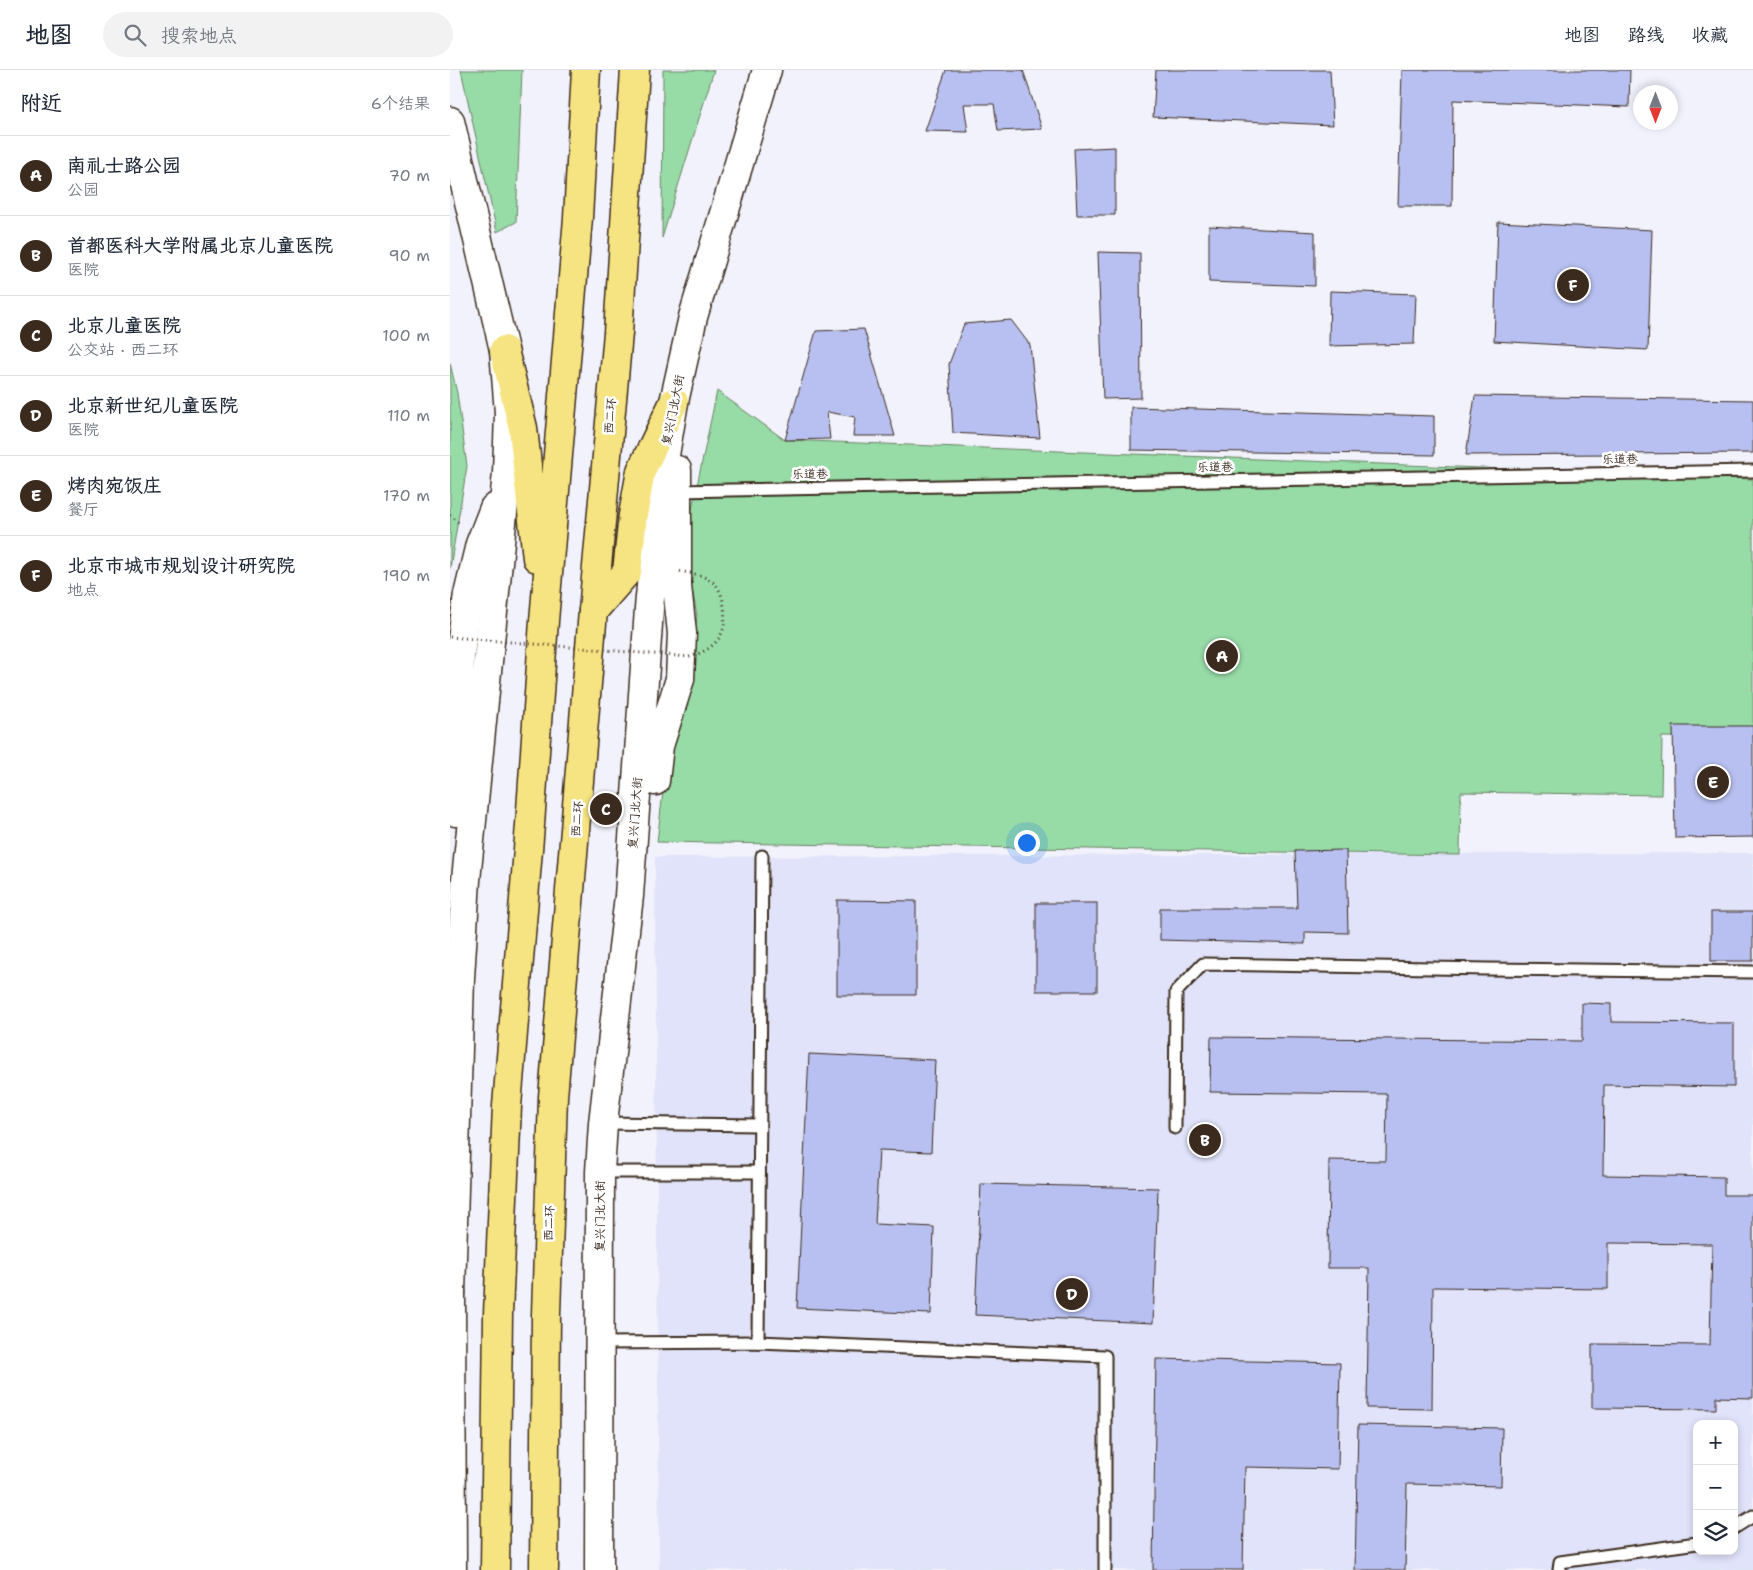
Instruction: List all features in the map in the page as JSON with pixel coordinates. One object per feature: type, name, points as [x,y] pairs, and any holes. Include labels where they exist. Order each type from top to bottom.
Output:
[{"type":"highway","points":[[495,1570],[498,1314],[507,1106],[530,825],[544,621],[578,218],[586,70]]},
{"type":"highway","name":"西二环","points":[[544,1570],[546,1314],[553,1098],[592,611],[618,332],[635,70]]},
{"type":"highway","points":[[504,350],[523,428],[544,621]]},
{"type":"highway","points":[[592,611],[627,572],[633,515],[641,471],[674,402]]},
{"type":"street","name":"复兴门北大街","points":[[600,1570],[600,1172],[603,1123],[629,896],[658,512],[674,402],[693,317],[768,70]]},
{"type":"street","points":[[450,121],[504,350],[509,413],[507,474],[480,544],[468,594],[460,655],[456,809],[460,978],[450,1293],[452,1570]]},
{"type":"street","points":[[629,896],[649,850],[659,746],[680,679],[682,633],[677,571],[678,490],[674,402]]},
{"type":"lane","name":"乐道巷","points":[[678,490],[1753,470]]},
{"type":"lane","points":[[758,1342],[762,856]]},
{"type":"lane","points":[[1175,1128],[1176,992],[1204,964],[1753,972]]},
{"type":"lane","points":[[603,1123],[759,1125]]},
{"type":"lane","points":[[600,1172],[759,1172]]},
{"type":"lane","points":[[600,1343],[758,1342],[1105,1356],[1105,1570]]},
{"type":"lane","points":[[1738,1525],[1753,1516]]},
{"type":"lane","points":[[1559,1570],[1560,1562],[1693,1544]]},
{"type":"path","points":[[450,637],[689,657],[702,653],[714,645],[721,635],[725,621],[723,599],[716,586],[699,574],[677,571]]},
{"type":"shaded area","points":[[1753,853],[1753,1570],[659,1570],[655,857]]},
{"type":"green space","points":[[461,70],[522,70],[516,222],[497,232]]},
{"type":"green space","points":[[663,70],[714,70],[662,238]]},
{"type":"green space","points":[[450,363],[457,393],[467,466],[450,568]]},
{"type":"green space","points":[[717,391],[785,440],[1753,479],[1753,738],[1662,737],[1661,795],[1461,792],[1460,855],[657,842],[669,742],[685,697],[697,616],[688,566],[691,514]]},
{"type":"building","points":[[946,70],[1023,70],[1042,129],[998,131],[994,104],[964,104],[968,132],[925,131]]},
{"type":"building","points":[[1156,70],[1330,70],[1333,125],[1153,117]]},
{"type":"building","points":[[1402,70],[1630,70],[1629,107],[1453,100],[1452,206],[1398,206]]},
{"type":"building","points":[[1115,147],[1115,215],[1077,215],[1074,149]]},
{"type":"building","points":[[1498,222],[1652,230],[1648,350],[1494,341]]},
{"type":"building","points":[[1209,226],[1315,232],[1315,286],[1209,282]]},
{"type":"building","points":[[1098,252],[1140,253],[1141,398],[1103,399]]},
{"type":"building","points":[[1330,291],[1416,294],[1414,344],[1329,346]]},
{"type":"building","points":[[1011,320],[1030,345],[1040,438],[953,433],[949,364],[964,324]]},
{"type":"building","points":[[864,329],[895,436],[853,436],[855,417],[827,412],[830,439],[785,440],[816,331]]},
{"type":"building","points":[[1475,396],[1753,400],[1753,453],[1466,455]]},
{"type":"building","points":[[1131,407],[1434,416],[1434,455],[1131,450]]},
{"type":"building","points":[[1673,726],[1753,726],[1753,837],[1675,838]]},
{"type":"building","points":[[1346,850],[1348,933],[1305,932],[1305,944],[1160,940],[1160,908],[1297,908],[1295,851]]},
{"type":"building","points":[[837,900],[916,901],[916,995],[837,995]]},
{"type":"building","points":[[1036,903],[1097,903],[1097,991],[1036,991]]},
{"type":"building","points":[[1711,912],[1753,912],[1753,961],[1711,961]]},
{"type":"building","points":[[1582,1003],[1611,1004],[1611,1022],[1734,1023],[1734,1087],[1604,1085],[1603,1175],[1724,1177],[1724,1195],[1753,1195],[1753,1398],[1716,1397],[1716,1409],[1592,1408],[1592,1344],[1710,1345],[1712,1244],[1608,1243],[1608,1289],[1433,1287],[1432,1409],[1367,1408],[1369,1268],[1328,1268],[1329,1160],[1386,1161],[1387,1094],[1210,1092],[1211,1037],[1582,1041]]},
{"type":"building","points":[[809,1054],[935,1060],[931,1152],[879,1150],[875,1224],[934,1227],[931,1314],[797,1308]]},
{"type":"building","points":[[981,1184],[1158,1188],[1153,1323],[975,1315]]},
{"type":"building","points":[[1156,1359],[1340,1363],[1338,1469],[1245,1467],[1243,1570],[1153,1570]]},
{"type":"building","points":[[1358,1425],[1502,1428],[1501,1486],[1407,1484],[1405,1570],[1355,1570]]},
{"type":"place","name":"北京市城市规划设计研究院","points":[[1573,285]]},
{"type":"place","name":"南礼士路公园","points":[[1222,656]]},
{"type":"place","name":"烤肉宛饭庄","points":[[1713,782]]},
{"type":"place","name":"北京儿童医院","points":[[606,809]]},
{"type":"place","name":"首都医科大学附属北京儿童医院","points":[[1205,1140]]},
{"type":"place","name":"北京新世纪儿童医院","points":[[1072,1294]]}]
